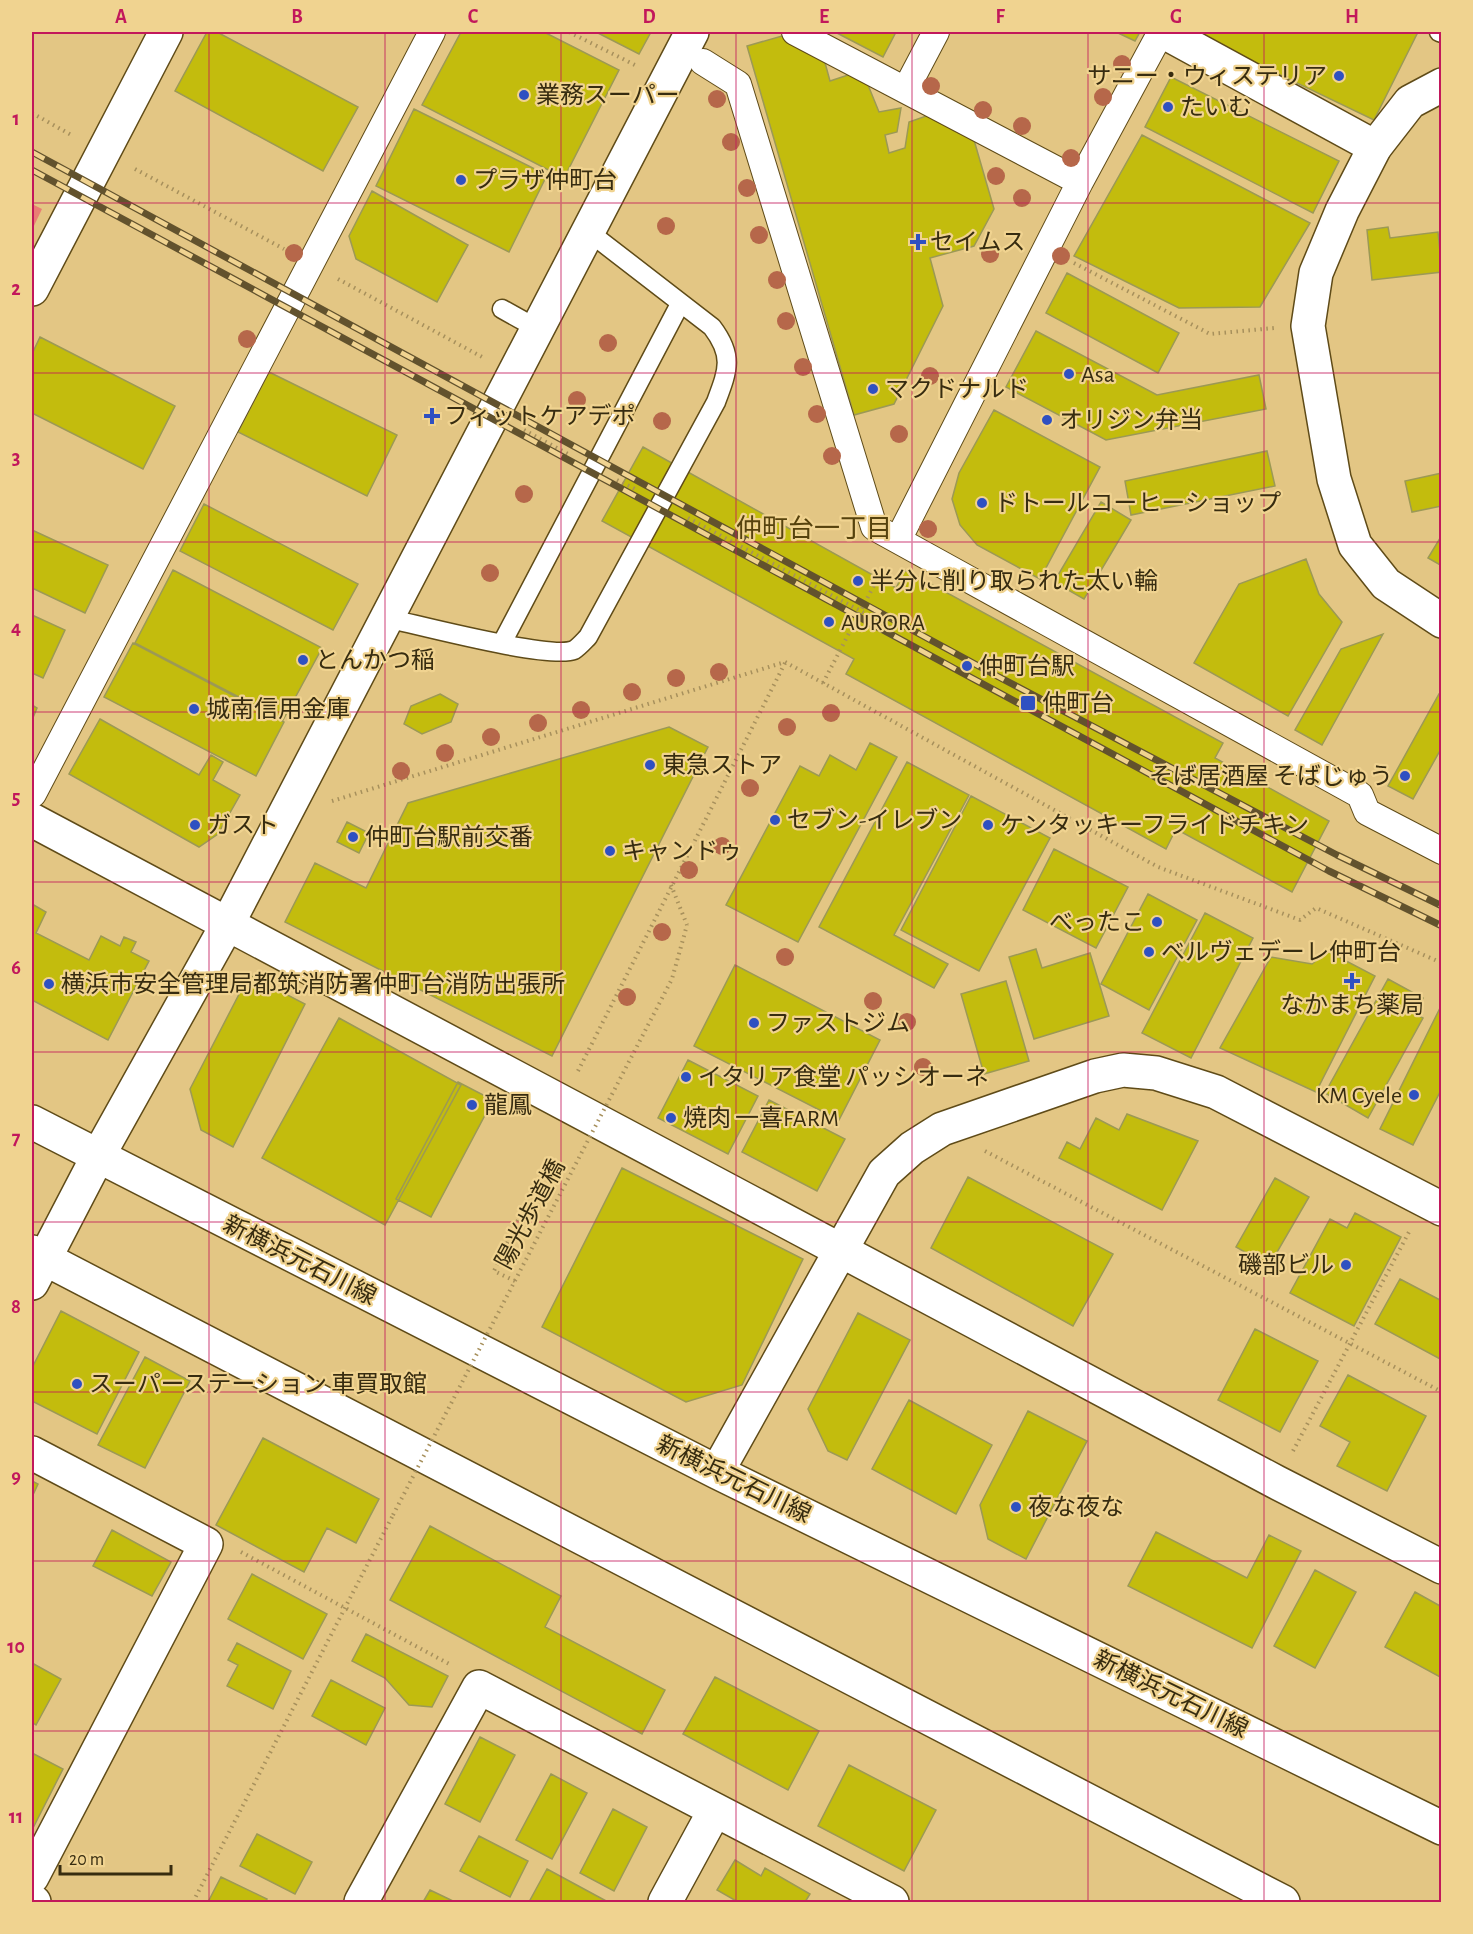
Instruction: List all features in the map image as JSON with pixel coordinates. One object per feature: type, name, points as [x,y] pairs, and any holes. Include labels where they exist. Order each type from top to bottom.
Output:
[{"type":"street","points":[[32,289],[166,32]]},
{"type":"street","points":[[432,32],[32,807],[227,925],[1442,1568]]},
{"type":"street","points":[[692,32],[227,925],[36,1265],[1283,1902]]},
{"type":"street","points":[[795,32],[1080,182]]},
{"type":"street","points":[[906,89],[936,32]]},
{"type":"street","points":[[898,540],[1080,182],[1163,32],[1375,147]]},
{"type":"street","points":[[703,62],[738,84],[874,527],[1360,795],[1367,812],[1442,851]]},
{"type":"street","points":[[1442,85],[1410,102],[1375,147],[1342,211],[1316,273],[1308,326],[1334,479],[1354,545],[1386,584],[1442,621]]},
{"type":"street","points":[[717,1472],[884,1173],[912,1149],[942,1129],[1095,1076],[1123,1070],[1156,1072],[1216,1092],[1433,1205]]},
{"type":"street","name":"新横浜元石川線","points":[[32,1122],[97,1158],[717,1472],[1442,1828]]},
{"type":"street","points":[[32,1453],[206,1544],[32,1877]]},
{"type":"street","points":[[361,1902],[479,1687],[892,1902]]},
{"type":"street","points":[[665,1902],[714,1810]]},
{"type":"lane","points":[[386,618],[553,653],[574,650],[588,637],[716,402],[727,359],[725,343],[712,327],[589,232]]},
{"type":"lane","points":[[502,643],[680,304]]},
{"type":"lane","points":[[502,309],[538,329]]},
{"type":"path","points":[[569,32],[641,69]]},
{"type":"path","points":[[32,113],[83,141]]},
{"type":"path","points":[[1071,261],[1210,333],[1308,326]]},
{"type":"path","points":[[522,429],[578,459]]},
{"type":"path","points":[[616,479],[645,495]]},
{"type":"path","points":[[688,518],[894,629]]},
{"type":"path","points":[[823,684],[898,540]]},
{"type":"path","points":[[574,1080],[785,662]]},
{"type":"path","points":[[322,804],[785,662],[1158,867],[1300,920],[1316,908],[1442,963]]},
{"type":"path","name":"陽光歩道橋","points":[[193,1902],[672,979],[687,925],[671,885]]},
{"type":"path","points":[[942,1129],[1442,1392]]},
{"type":"path","points":[[1276,1482],[1351,1343],[1433,1205]]},
{"type":"path","points":[[515,1281],[494,1271],[518,1220]]},
{"type":"path","points":[[206,1544],[231,1547],[462,1671],[479,1687]]},
{"type":"shaded area","points":[[32,204],[42,209],[32,230]]},
{"type":"building","points":[[207,32],[217,32],[358,107],[323,171],[175,91]]},
{"type":"building","points":[[461,32],[544,32],[619,70],[564,178],[422,105]]},
{"type":"building","points":[[596,32],[651,32],[639,54]]},
{"type":"building","points":[[835,32],[896,32],[883,57]]},
{"type":"building","points":[[1116,32],[1140,32],[1135,41]]},
{"type":"building","name":"サニー・ウィステリア","points":[[1191,32],[1418,32],[1374,120]]},
{"type":"building","points":[[782,36],[824,59],[830,81],[851,74],[866,80],[879,112],[901,108],[897,132],[885,135],[889,153],[905,148],[909,122],[929,115],[974,140],[994,209],[974,246],[930,258],[943,306],[894,404],[854,415],[747,46]]},
{"type":"building","points":[[1171,77],[1339,161],[1313,213],[1145,127]]},
{"type":"building","name":"プラザ仲町台","points":[[414,109],[547,175],[509,252],[376,186]]},
{"type":"building","points":[[1142,135],[1310,223],[1260,307],[1179,308],[1074,256]]},
{"type":"building","points":[[372,191],[468,245],[437,302],[356,259],[349,236]]},
{"type":"building","points":[[1388,227],[1390,238],[1438,232],[1442,272],[1372,280],[1367,230]]},
{"type":"building","points":[[1067,273],[1179,333],[1158,373],[1046,313]]},
{"type":"building","points":[[1036,331],[1157,395],[1259,375],[1266,409],[1106,440],[1006,387]]},
{"type":"building","points":[[40,337],[175,406],[143,469],[32,413],[32,354]]},
{"type":"building","points":[[269,372],[397,435],[367,496],[238,432]]},
{"type":"building","points":[[994,410],[1100,467],[1040,579],[977,545],[960,525],[952,499],[959,473]]},
{"type":"building","name":"仲町台駅","points":[[643,447],[896,588],[905,570],[1223,743],[1215,758],[1329,821],[1292,892],[1176,829],[1166,849],[846,674],[854,659],[602,521]]},
{"type":"building","points":[[1267,451],[1275,486],[1131,515],[1125,481]]},
{"type":"building","points":[[1442,473],[1442,506],[1412,512],[1405,481]]},
{"type":"building","points":[[1101,502],[1131,520],[1084,599],[1054,582]]},
{"type":"building","points":[[204,504],[358,584],[333,630],[180,551]]},
{"type":"building","points":[[32,530],[108,565],[85,613],[32,588]]},
{"type":"building","points":[[1442,535],[1442,566],[1428,558]]},
{"type":"building","points":[[1306,559],[1319,594],[1342,622],[1288,716],[1194,663],[1239,584]]},
{"type":"building","points":[[173,570],[322,648],[283,720],[135,643]]},
{"type":"building","points":[[32,615],[65,630],[43,678],[32,673]]},
{"type":"building","points":[[1383,634],[1322,745],[1295,730],[1341,649]]},
{"type":"building","name":"城南信用金庫","points":[[133,643],[284,722],[256,776],[104,697]]},
{"type":"building","points":[[440,694],[458,704],[451,722],[422,734],[404,724],[411,706]]},
{"type":"building","points":[[1439,694],[1442,695],[1442,747],[1413,799],[1388,786]]},
{"type":"building","points":[[32,705],[37,708],[32,720]]},
{"type":"building","points":[[100,719],[199,775],[211,755],[223,762],[213,780],[240,795],[218,834],[199,847],[69,774]]},
{"type":"building","points":[[669,727],[708,747],[552,1056],[285,922],[315,863],[366,888],[408,803]]},
{"type":"building","points":[[870,743],[897,757],[798,942],[726,905],[800,766],[819,776],[830,755],[856,770]]},
{"type":"building","points":[[907,762],[969,795],[894,935],[948,964],[934,988],[819,927]]},
{"type":"building","points":[[971,796],[1050,838],[979,971],[901,930]]},
{"type":"building","name":"仲町台駅前交番","points":[[347,822],[369,833],[359,853],[337,842]]},
{"type":"building","points":[[1054,849],[1128,887],[1096,948],[1023,910]]},
{"type":"building","name":"ベルヴェデーレ仲町台","points":[[1148,894],[1197,920],[1149,1010],[1101,984]]},
{"type":"building","points":[[32,904],[46,912],[36,933],[89,960],[101,936],[120,946],[124,937],[136,942],[131,952],[149,961],[108,1040],[32,1000]]},
{"type":"building","points":[[1205,913],[1253,938],[1191,1058],[1142,1033]]},
{"type":"building","points":[[1036,949],[1042,968],[1090,953],[1109,1016],[1034,1039],[1009,957]]},
{"type":"building","points":[[1327,951],[1375,976],[1316,1092],[1220,1048],[1271,957],[1312,964]]},
{"type":"building","points":[[735,965],[880,1040],[839,1120],[694,1046]]},
{"type":"building","points":[[249,975],[305,1004],[233,1147],[201,1130],[190,1089]]},
{"type":"building","points":[[1388,979],[1423,998],[1415,1014],[1423,1018],[1368,1118],[1325,1093]]},
{"type":"building","points":[[1006,981],[1029,1061],[984,1074],[961,994]]},
{"type":"building","points":[[1441,1006],[1442,1088],[1413,1145],[1380,1129]]},
{"type":"building","points":[[339,1018],[461,1085],[385,1225],[262,1158]]},
{"type":"building","points":[[688,1060],[758,1096],[728,1154],[658,1118]]},
{"type":"building","points":[[458,1082],[493,1100],[431,1217],[396,1199]]},
{"type":"building","points":[[769,1100],[845,1139],[817,1191],[742,1152]]},
{"type":"building","points":[[1127,1114],[1198,1141],[1162,1210],[1059,1158],[1067,1142],[1080,1149],[1096,1118],[1119,1130]]},
{"type":"building","points":[[622,1168],[803,1259],[742,1385],[686,1402],[542,1327]]},
{"type":"building","points":[[968,1177],[1113,1254],[1073,1326],[931,1248]]},
{"type":"building","points":[[1275,1178],[1309,1197],[1269,1266],[1236,1247]]},
{"type":"building","name":"磯部ビル","points":[[1355,1213],[1401,1237],[1354,1326],[1290,1293],[1330,1219],[1347,1228]]},
{"type":"building","points":[[1400,1279],[1442,1301],[1442,1360],[1375,1324]]},
{"type":"building","name":"スーパーステーション 車買取館","points":[[61,1311],[139,1352],[97,1434],[32,1401],[32,1368]]},
{"type":"building","points":[[858,1313],[910,1340],[847,1460],[828,1451],[808,1409]]},
{"type":"building","points":[[1255,1329],[1318,1361],[1280,1432],[1218,1400]]},
{"type":"building","points":[[145,1357],[190,1381],[145,1468],[98,1445]]},
{"type":"building","points":[[1348,1375],[1426,1416],[1387,1491],[1337,1466],[1350,1442],[1320,1426]]},
{"type":"building","points":[[909,1400],[992,1445],[956,1514],[872,1469]]},
{"type":"building","points":[[1028,1411],[1087,1441],[1026,1559],[988,1539],[980,1505]]},
{"type":"building","points":[[263,1438],[379,1499],[356,1543],[327,1528],[304,1572],[216,1525]]},
{"type":"building","points":[[32,1481],[38,1484],[32,1497]]},
{"type":"building","points":[[430,1526],[561,1596],[545,1627],[665,1690],[642,1734],[390,1600]]},
{"type":"building","points":[[112,1530],[171,1562],[152,1596],[93,1566]]},
{"type":"building","points":[[1156,1532],[1247,1578],[1269,1535],[1301,1551],[1252,1648],[1128,1586]]},
{"type":"building","points":[[1315,1570],[1356,1592],[1315,1668],[1274,1646]]},
{"type":"building","points":[[252,1574],[327,1614],[303,1659],[228,1619]]},
{"type":"building","points":[[1415,1592],[1442,1607],[1442,1678],[1385,1647]]},
{"type":"building","points":[[366,1634],[448,1676],[432,1707],[409,1705],[385,1678],[352,1661]]},
{"type":"building","points":[[237,1643],[291,1671],[273,1709],[227,1686],[238,1665],[228,1660]]},
{"type":"building","points":[[32,1663],[61,1679],[36,1725],[32,1722]]},
{"type":"building","points":[[715,1677],[819,1731],[788,1790],[683,1734]]},
{"type":"building","points":[[331,1680],[385,1708],[366,1745],[312,1716]]},
{"type":"building","points":[[480,1737],[515,1755],[480,1822],[445,1804]]},
{"type":"building","points":[[32,1753],[63,1769],[32,1830]]},
{"type":"building","points":[[849,1765],[936,1810],[904,1871],[818,1826]]},
{"type":"building","points":[[551,1774],[587,1793],[552,1859],[516,1840]]},
{"type":"building","points":[[613,1809],[647,1827],[614,1891],[580,1873]]},
{"type":"building","points":[[257,1834],[312,1862],[295,1894],[240,1866]]},
{"type":"building","points":[[479,1836],[528,1861],[510,1897],[460,1871]]},
{"type":"building","points":[[735,1860],[761,1876],[765,1868],[810,1894],[805,1902],[738,1902],[717,1890]]},
{"type":"building","points":[[547,1869],[608,1902],[529,1902]]},
{"type":"building","points":[[221,1877],[267,1899],[265,1902],[208,1902]]},
{"type":"building","points":[[430,1890],[455,1902],[423,1902]]},
{"type":"railway","points":[[32,152],[997,676],[1337,855],[1442,906]]},
{"type":"railway","points":[[32,170],[1329,871],[1442,926]]},
{"type":"place","name":"サニー・ウィステリア","points":[[1339,76]]},
{"type":"place","name":"業務スーパー","points":[[524,95]]},
{"type":"place","name":"たいむ","points":[[1168,107]]},
{"type":"place","name":"プラザ仲町台","points":[[461,180]]},
{"type":"place","name":"セイムス","points":[[918,242]]},
{"type":"place","name":"Asa","points":[[1069,374]]},
{"type":"place","name":"マクドナルド","points":[[873,389]]},
{"type":"place","name":"フィットケアデポ","points":[[432,416]]},
{"type":"place","name":"オリジン弁当","points":[[1047,420]]},
{"type":"place","name":"ドトールコーヒーショップ","points":[[982,503]]},
{"type":"place","name":"半分に削り取られた太い輪","points":[[858,581]]},
{"type":"place","name":"AURORA","points":[[829,622]]},
{"type":"place","name":"とんかつ稲","points":[[303,660]]},
{"type":"place","name":"仲町台駅","points":[[967,666]]},
{"type":"place","name":"仲町台","points":[[1028,703]]},
{"type":"place","name":"城南信用金庫","points":[[194,709]]},
{"type":"place","name":"東急ストア","points":[[650,765]]},
{"type":"place","name":"そば居酒屋 そばじゅう","points":[[1405,776]]},
{"type":"place","name":"セブン-イレブン","points":[[775,820]]},
{"type":"place","name":"ガスト","points":[[195,825]]},
{"type":"place","name":"ケンタッキーフライドチキン","points":[[988,825]]},
{"type":"place","name":"仲町台駅前交番","points":[[353,837]]},
{"type":"place","name":"キャンドゥ","points":[[610,851]]},
{"type":"place","name":"べったこ","points":[[1157,922]]},
{"type":"place","name":"ベルヴェデーレ仲町台","points":[[1149,952]]},
{"type":"place","name":"なかまち薬局","points":[[1352,981]]},
{"type":"place","name":"横浜市安全管理局都筑消防署仲町台消防出張所","points":[[49,984]]},
{"type":"place","name":"ファストジム","points":[[754,1023]]},
{"type":"place","name":"イタリア食堂 パッシオーネ","points":[[686,1077]]},
{"type":"place","name":"KM Cyele","points":[[1414,1095]]},
{"type":"place","name":"龍鳳","points":[[472,1105]]},
{"type":"place","name":"焼肉 一喜FARM","points":[[671,1118]]},
{"type":"place","name":"磯部ビル","points":[[1346,1265]]},
{"type":"place","name":"スーパーステーション 車買取館","points":[[77,1384]]},
{"type":"place","name":"夜な夜な","points":[[1016,1507]]},
{"type":"district","name":"仲町台一丁目","points":[[814,528]]}]
